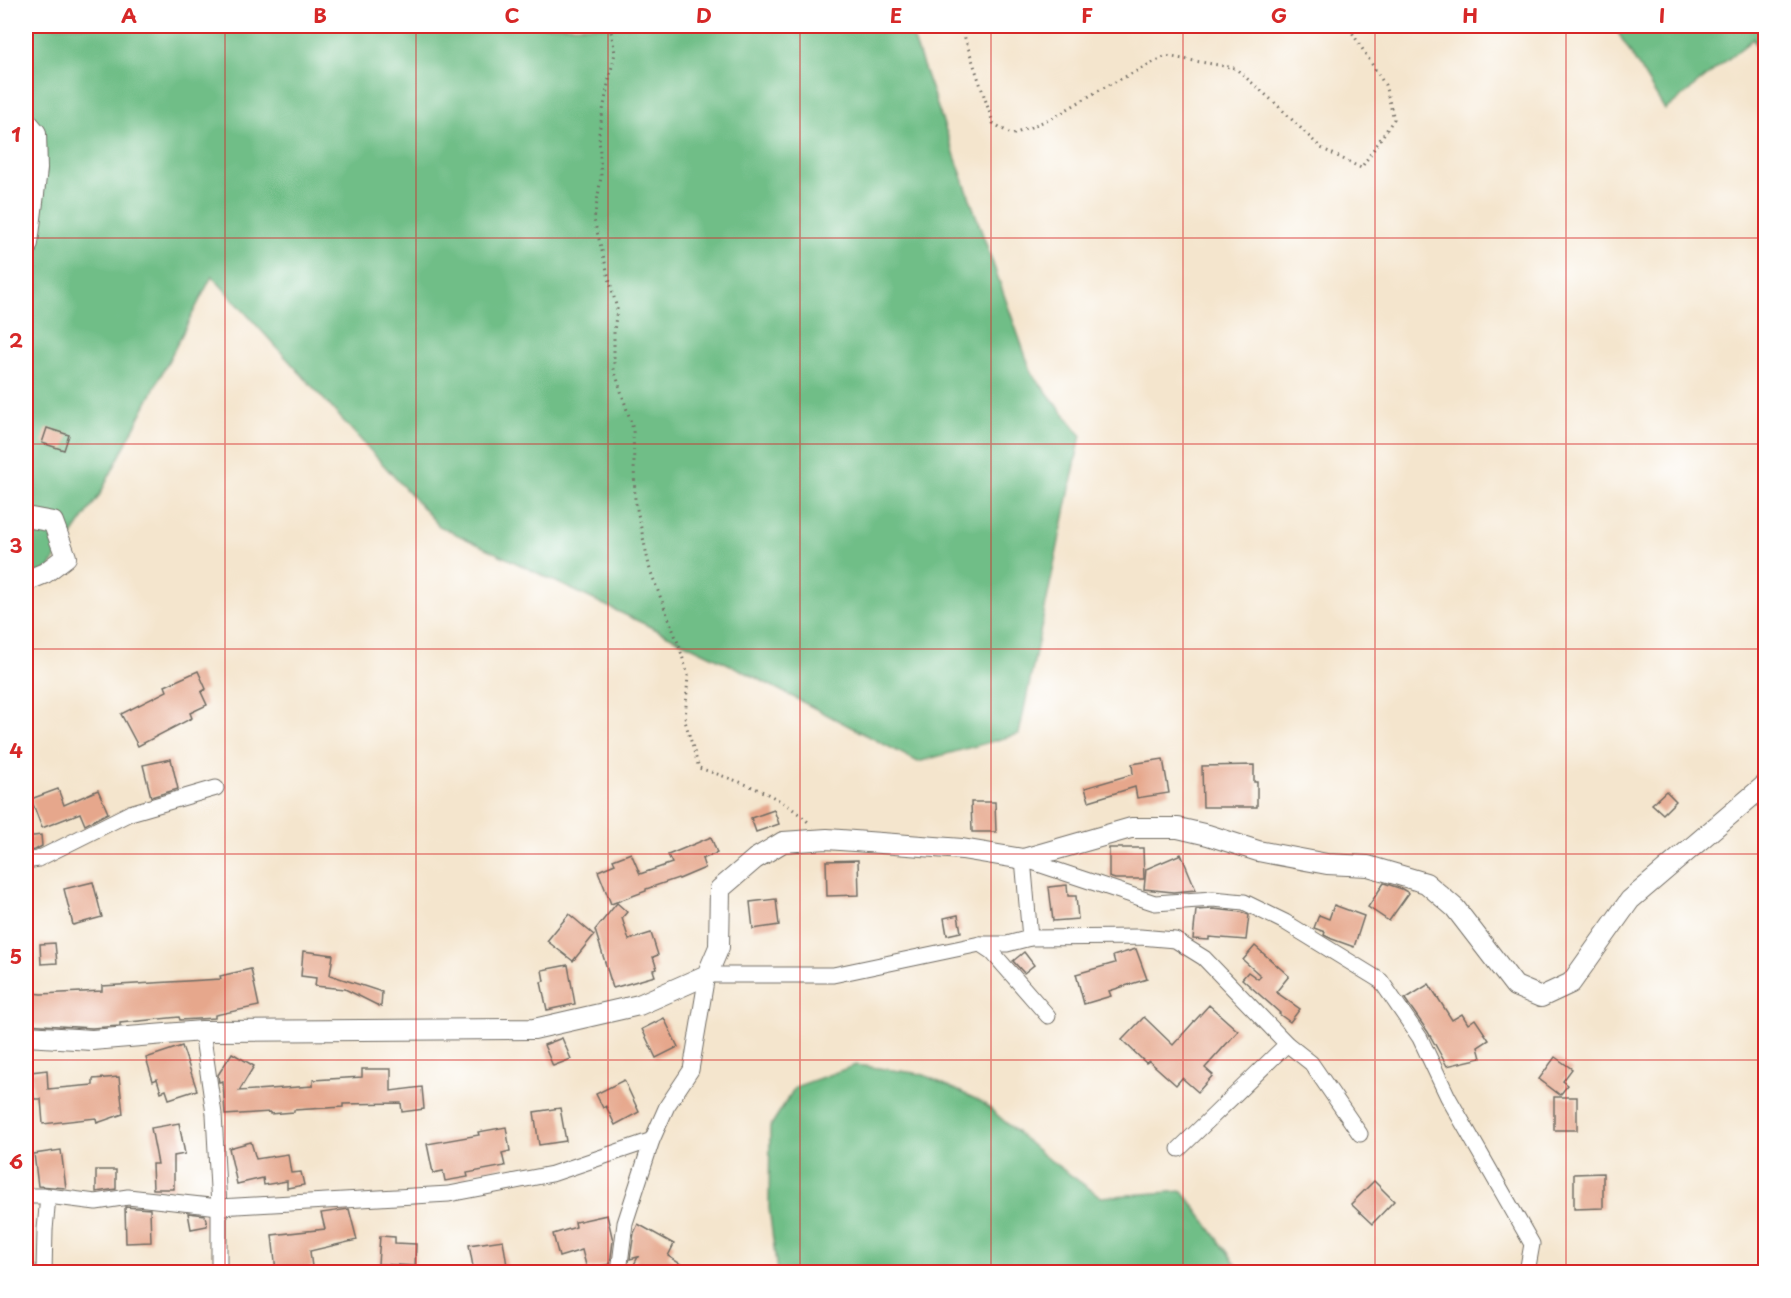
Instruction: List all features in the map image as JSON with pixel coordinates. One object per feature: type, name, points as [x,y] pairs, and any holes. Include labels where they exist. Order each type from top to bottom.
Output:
[{"type":"street","points":[[26,122],[36,133],[37,170],[26,249]]},
{"type":"street","points":[[26,517],[53,522],[66,557],[45,573],[26,581]]},
{"type":"street","points":[[1023,859],[1131,828],[1178,828],[1258,851],[1327,864],[1368,866],[1426,882],[1455,908],[1515,986],[1542,997],[1571,983],[1630,900],[1766,784]]},
{"type":"street","points":[[26,861],[38,859],[130,813],[216,788]]},
{"type":"street","points":[[619,1272],[625,1223],[652,1140],[667,1106],[692,1070],[706,975],[719,947],[720,889],[755,859],[783,842],[827,840],[962,849],[1023,859],[1155,903],[1213,899],[1244,902],[1285,922],[1381,981],[1420,1038],[1448,1096],[1532,1244],[1527,1272]]},
{"type":"street","points":[[1023,859],[1030,938]]},
{"type":"street","points":[[26,1036],[92,1040],[202,1032],[534,1029],[639,1005],[706,975],[833,975],[980,944],[1006,944],[1030,938],[1140,937],[1175,940],[1204,958],[1287,1044],[1311,1064],[1360,1134]]},
{"type":"street","points":[[980,944],[992,952],[1048,1016]]},
{"type":"street","points":[[202,1032],[214,1114],[219,1207],[219,1272]]},
{"type":"street","points":[[1179,1149],[1287,1044]]},
{"type":"street","points":[[26,1196],[48,1196],[96,1202],[128,1197],[219,1207],[449,1194],[552,1174],[652,1140]]},
{"type":"street","points":[[44,1272],[48,1196]]},
{"type":"path","points":[[610,26],[615,53],[599,132],[601,177],[594,220],[617,309],[614,331],[614,369],[633,429],[635,500],[650,570],[688,675],[685,721],[699,768],[773,796],[794,809],[827,840]]},
{"type":"path","points":[[867,26],[905,26]]},
{"type":"path","points":[[961,26],[993,123],[1011,135],[1054,117],[1103,88],[1166,56],[1235,68],[1321,148],[1361,168],[1394,119],[1385,85],[1348,26]]},
{"type":"green space","points":[[26,26],[909,26],[1032,374],[1081,435],[1019,734],[918,762],[741,670],[439,526],[212,276],[99,496],[26,601]]},
{"type":"green space","points":[[1614,26],[1765,26],[1765,62],[1753,39],[1665,110]]},
{"type":"green space","points":[[856,1065],[922,1074],[982,1102],[1043,1155],[1101,1197],[1183,1191],[1242,1272],[777,1272],[769,1208],[770,1127],[795,1087]]},
{"type":"building","points":[[47,428],[69,435],[64,450],[42,443]]},
{"type":"building","points":[[198,671],[206,689],[201,692],[207,705],[190,713],[192,718],[138,746],[121,714],[167,691],[165,686]]},
{"type":"building","points":[[171,759],[178,789],[151,797],[143,765]]},
{"type":"building","points":[[1163,759],[1169,793],[1137,798],[1135,787],[1089,801],[1085,788],[1133,774],[1132,764]]},
{"type":"building","points":[[1254,765],[1257,807],[1203,807],[1202,766]]},
{"type":"building","points":[[58,789],[64,805],[98,790],[108,813],[85,825],[80,813],[42,828],[31,799]]},
{"type":"building","points":[[1666,791],[1676,801],[1663,814],[1652,804]]},
{"type":"building","points":[[971,802],[995,802],[996,832],[972,832]]},
{"type":"building","points":[[774,810],[779,824],[756,832],[751,818]]},
{"type":"building","points":[[41,835],[42,846],[26,851],[26,837]]},
{"type":"building","points":[[711,837],[717,853],[702,859],[705,868],[611,904],[598,871],[615,864],[613,860],[631,853],[640,874],[672,863],[668,855]]},
{"type":"building","points":[[1109,848],[1143,848],[1144,879],[1109,877]]},
{"type":"building","points":[[1181,854],[1196,890],[1173,892],[1144,889],[1146,869]]},
{"type":"building","points":[[858,860],[859,895],[827,896],[826,861]]},
{"type":"building","points":[[93,882],[102,917],[73,925],[64,889]]},
{"type":"building","points":[[1384,883],[1409,893],[1389,921],[1368,907]]},
{"type":"building","points":[[1067,885],[1068,896],[1076,896],[1078,919],[1053,921],[1049,887]]},
{"type":"building","points":[[776,899],[779,925],[753,929],[750,902]]},
{"type":"building","points":[[617,903],[627,912],[622,918],[629,940],[651,933],[658,955],[653,957],[657,969],[653,970],[655,976],[613,988],[595,930]]},
{"type":"building","points":[[1334,905],[1364,916],[1354,947],[1332,939],[1324,935],[1325,932],[1314,928],[1319,915],[1329,919]]},
{"type":"building","points":[[1213,909],[1249,915],[1246,940],[1209,937],[1209,940],[1193,939],[1196,910]]},
{"type":"building","points":[[569,914],[594,935],[573,961],[547,941]]},
{"type":"building","points":[[958,915],[961,932],[947,935],[944,918]]},
{"type":"building","points":[[55,943],[57,963],[41,964],[40,944]]},
{"type":"building","points":[[1255,946],[1289,976],[1276,992],[1300,1009],[1290,1022],[1242,979],[1248,972],[1258,979],[1261,976],[1243,960]]},
{"type":"building","points":[[1136,949],[1147,979],[1109,991],[1111,996],[1084,1004],[1076,974],[1115,963],[1113,956]]},
{"type":"building","points":[[303,951],[333,955],[330,975],[382,992],[381,1007],[345,989],[315,986],[316,978],[301,976]]},
{"type":"building","points":[[1024,952],[1034,965],[1024,973],[1013,961]]},
{"type":"building","points":[[568,965],[575,1004],[547,1010],[541,982],[544,981],[542,970]]},
{"type":"building","points":[[251,969],[259,1006],[215,1015],[215,1018],[180,1020],[179,1017],[92,1028],[26,1024],[26,992],[41,994],[102,991],[102,986],[221,979],[220,976]]},
{"type":"building","points":[[1429,984],[1452,1020],[1462,1014],[1468,1024],[1475,1019],[1489,1040],[1478,1047],[1481,1058],[1447,1066],[1428,1032],[1405,999]]},
{"type":"building","points":[[1209,1005],[1238,1031],[1205,1068],[1213,1075],[1198,1092],[1182,1078],[1176,1085],[1149,1061],[1146,1063],[1122,1040],[1144,1017],[1173,1045]]},
{"type":"building","points":[[664,1018],[678,1047],[656,1058],[642,1029]]},
{"type":"building","points":[[562,1038],[571,1059],[553,1066],[544,1045]]},
{"type":"building","points":[[182,1046],[197,1090],[169,1099],[166,1090],[161,1092],[157,1079],[153,1081],[146,1058]]},
{"type":"building","points":[[232,1053],[254,1066],[239,1091],[313,1086],[313,1080],[362,1077],[362,1069],[391,1069],[391,1091],[422,1087],[424,1109],[402,1112],[401,1103],[343,1104],[343,1107],[294,1110],[294,1112],[225,1115],[223,1081],[219,1082],[218,1075]]},
{"type":"building","points":[[1555,1057],[1572,1069],[1563,1081],[1568,1085],[1560,1095],[1539,1079]]},
{"type":"building","points":[[47,1070],[48,1089],[93,1085],[93,1079],[119,1077],[123,1114],[97,1123],[96,1118],[43,1124],[41,1099],[34,1099],[31,1072]]},
{"type":"building","points":[[624,1080],[639,1112],[615,1125],[606,1106],[603,1108],[596,1094]]},
{"type":"building","points":[[1554,1097],[1577,1097],[1577,1130],[1554,1130]]},
{"type":"building","points":[[560,1108],[566,1141],[539,1145],[534,1112]]},
{"type":"building","points":[[179,1123],[185,1154],[174,1156],[174,1189],[153,1189],[152,1164],[158,1164],[151,1128]]},
{"type":"building","points":[[506,1127],[510,1151],[502,1153],[505,1166],[467,1173],[468,1177],[445,1181],[443,1171],[433,1173],[427,1144],[479,1135],[478,1132]]},
{"type":"building","points":[[251,1142],[256,1159],[288,1154],[291,1173],[301,1172],[304,1185],[287,1188],[287,1181],[264,1185],[263,1178],[237,1184],[229,1148]]},
{"type":"building","points":[[61,1150],[66,1188],[38,1186],[34,1154]]},
{"type":"building","points":[[96,1170],[116,1170],[116,1189],[96,1192]]},
{"type":"building","points":[[1603,1173],[1603,1208],[1574,1209],[1574,1174]]},
{"type":"building","points":[[1374,1181],[1394,1201],[1372,1224],[1351,1204]]},
{"type":"building","points":[[125,1207],[150,1209],[151,1242],[126,1243]]},
{"type":"building","points":[[349,1209],[357,1240],[310,1251],[312,1267],[276,1271],[272,1235],[325,1229],[321,1213]]},
{"type":"building","points":[[188,1213],[205,1215],[207,1226],[191,1229]]},
{"type":"building","points":[[607,1215],[613,1241],[610,1264],[587,1269],[582,1250],[559,1257],[553,1234],[576,1227],[575,1222]]},
{"type":"building","points":[[638,1224],[674,1244],[668,1256],[693,1272],[630,1272],[638,1257],[630,1259],[634,1233]]},
{"type":"building","points":[[380,1236],[395,1237],[395,1243],[416,1244],[415,1266],[378,1264]]},
{"type":"building","points":[[503,1240],[508,1272],[474,1272],[469,1245]]}]
